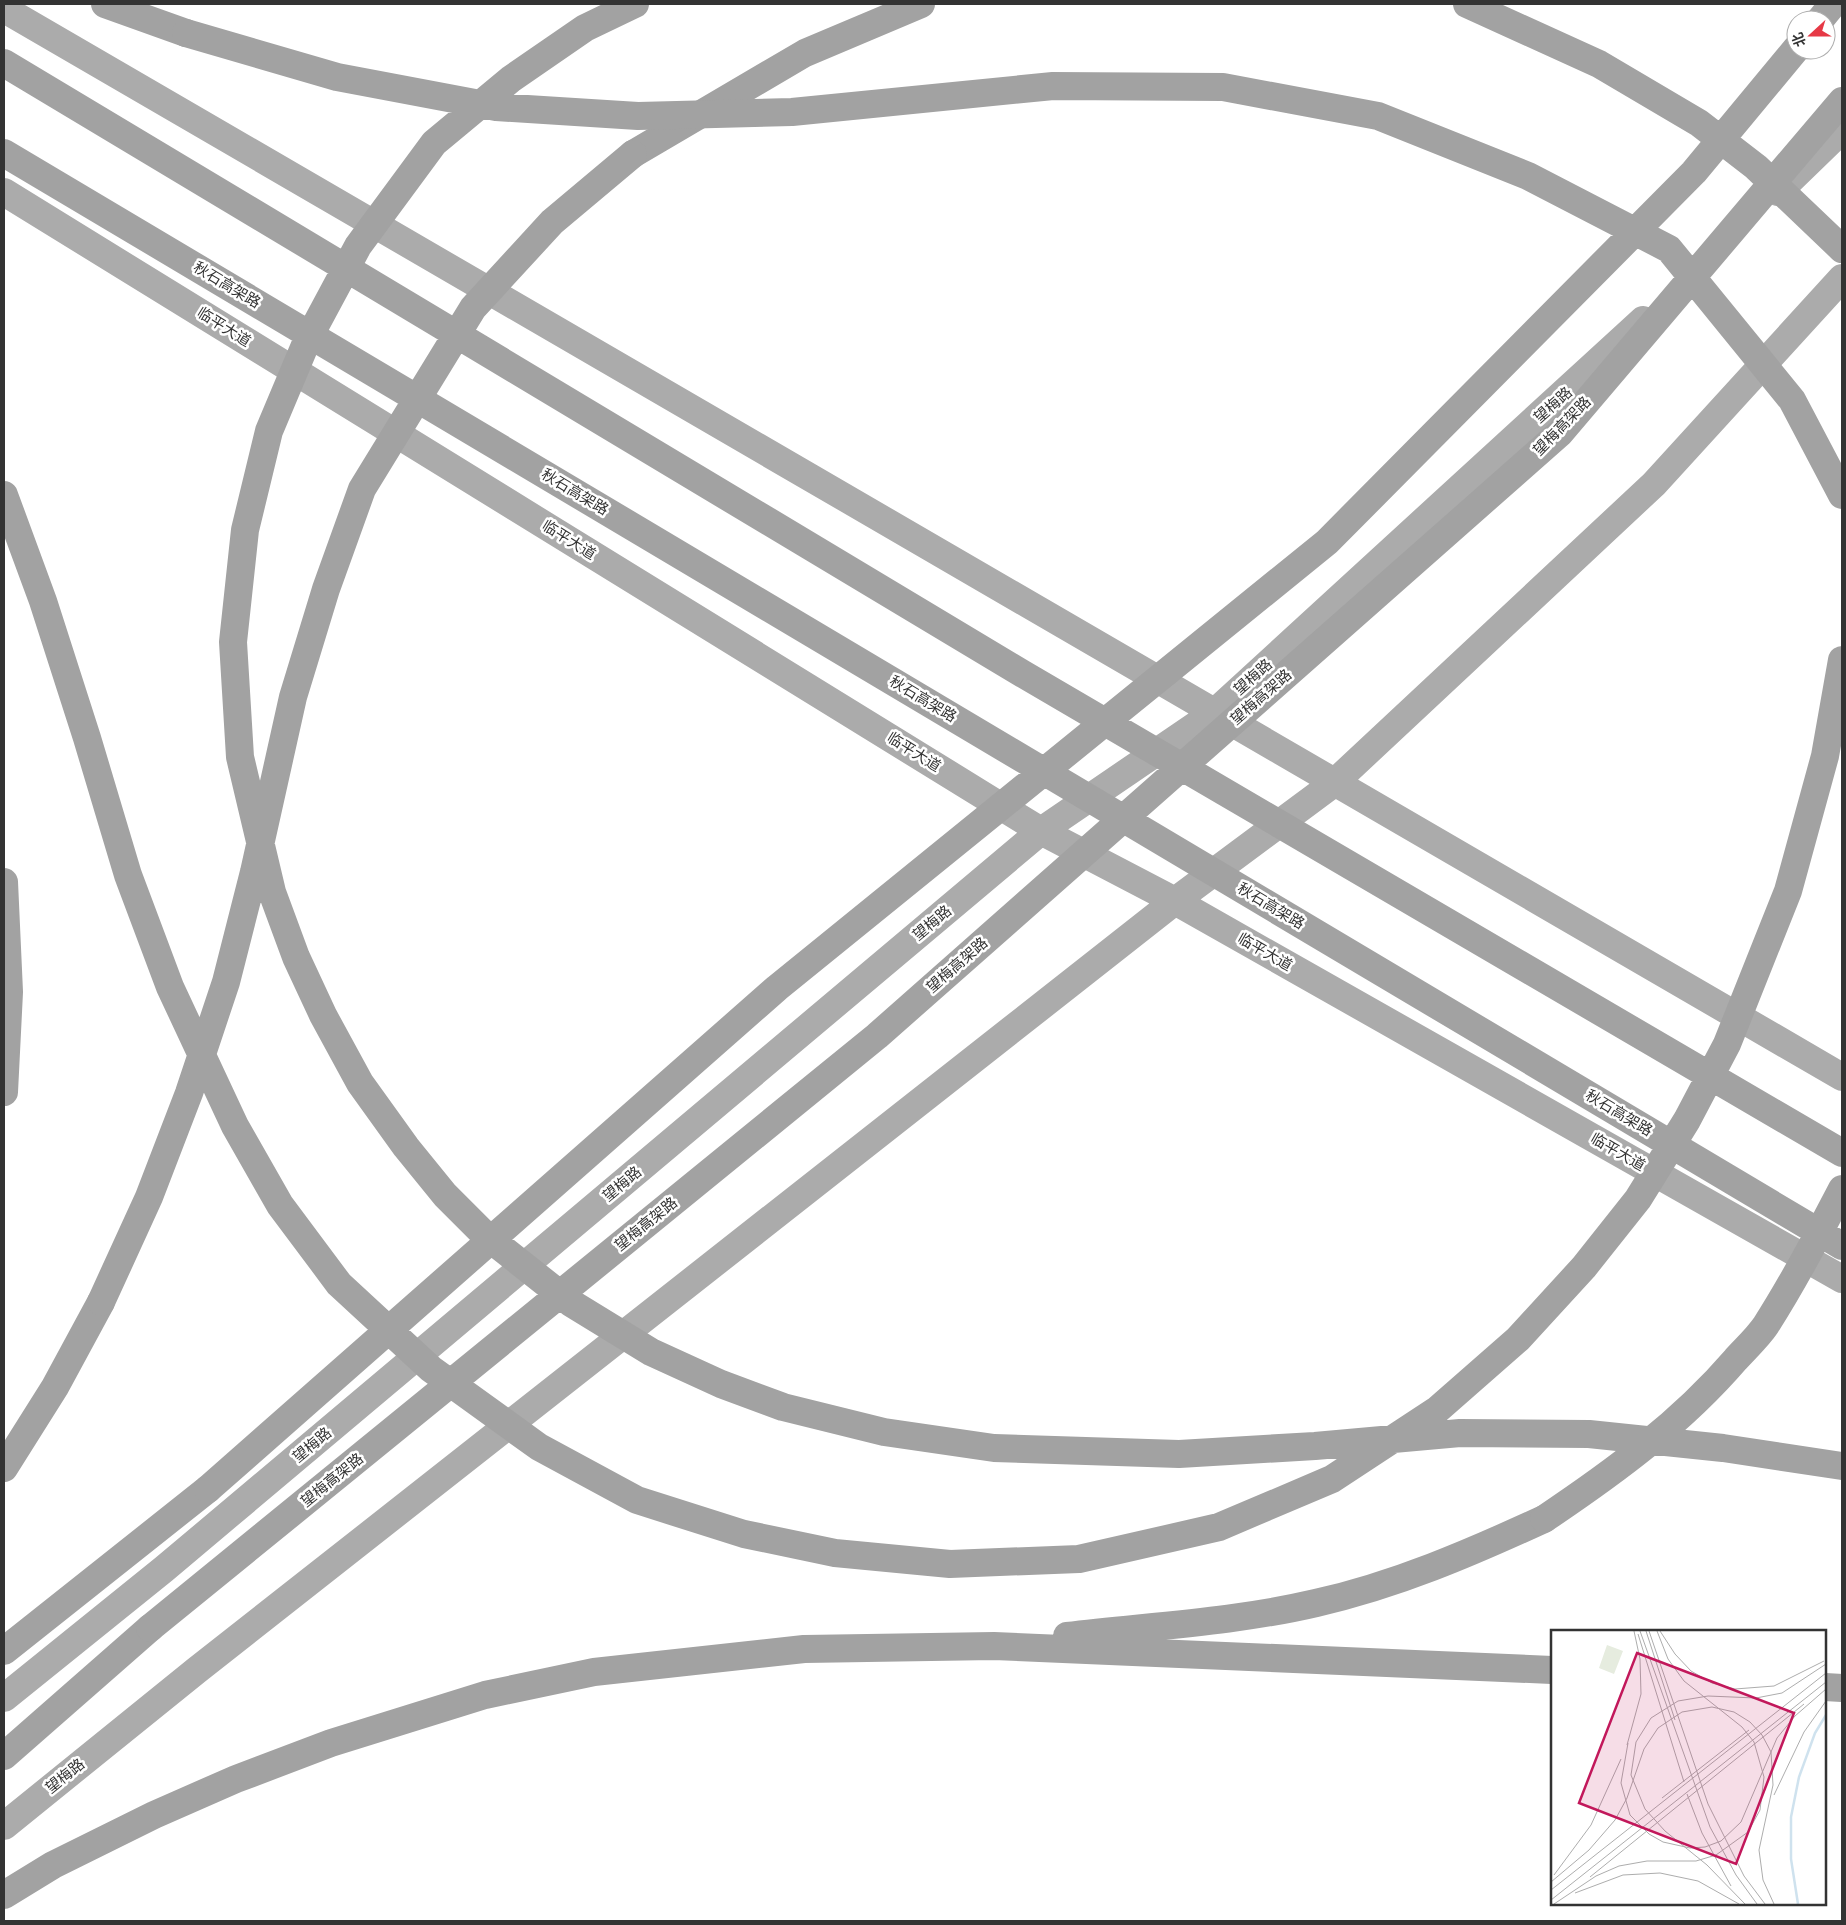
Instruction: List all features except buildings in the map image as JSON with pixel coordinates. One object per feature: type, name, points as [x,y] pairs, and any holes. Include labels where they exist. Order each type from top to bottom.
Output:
[{"type":"highway","points":[[105,4],[186,33],[337,77],[496,107],[638,116],[792,112],[1053,86],[1223,87],[1378,116],[1528,176],[1668,249],[1792,400],[1842,495]]},
{"type":"highway","points":[[635,4],[585,28],[511,79],[434,143],[364,238],[306,343],[270,431],[246,530],[233,642],[240,756],[272,892],[296,957],[323,1015],[360,1083],[406,1147],[445,1195],[484,1234],[571,1303],[651,1352],[721,1384],[783,1408],[884,1432],[994,1448],[1179,1454],[1315,1446],[1460,1433],[1589,1434],[1723,1448],[1842,1466]]},
{"type":"highway","points":[[4,1468],[55,1388],[101,1302],[149,1197],[189,1093],[226,982],[254,872],[293,696],[326,589],[362,489],[473,308],[552,222],[633,154],[805,53],[921,4]]},
{"type":"highway","points":[[1467,4],[1599,64],[1700,123],[1756,167],[1842,249]]},
{"type":"highway","points":[[4,1651],[208,1489],[777,988],[1327,542],[1694,172],[1787,60]]},
{"type":"highway","points":[[4,63],[1023,674],[1842,1153]]},
{"type":"highway","name":"望梅高架路","points":[[4,1756],[150,1628],[877,1036],[1560,433],[1842,101]]},
{"type":"highway","name":"秋石高架路","points":[[4,153],[1842,1246]]},
{"type":"highway","points":[[4,495],[43,601],[128,875],[170,987],[235,1126],[280,1205],[339,1284],[431,1369],[538,1447],[637,1500],[744,1534],[835,1553],[950,1564],[1079,1559],[1219,1526],[1332,1479],[1438,1410],[1518,1339],[1584,1267],[1638,1199],[1688,1120],[1728,1044],[1788,891],[1825,756],[1842,660]]},
{"type":"highway","points":[[4,882],[9,992],[4,1092]]},
{"type":"highway","points":[[994,1646],[1255,1614],[1316,1603],[1375,1587],[1452,1561],[1544,1519],[1606,1478],[1676,1421],[1718,1380],[1765,1326],[1813,1246],[1842,1189]]},
{"type":"highway","points":[[4,1895],[53,1865],[128,1827],[236,1779],[331,1743],[485,1696],[594,1672],[701,1658],[804,1649],[994,1646],[1551,1670]]},
{"type":"highway","points":[[1826,1687],[1842,1688]]},
{"type":"main road","points":[[4,9],[1842,1077]]},
{"type":"main road","name":"望梅路","points":[[4,1698],[164,1569],[1041,830],[1214,713],[1572,387],[1842,130]]},
{"type":"main road","name":"临平大道","points":[[4,192],[1041,830],[1175,901],[1842,1279]]},
{"type":"main road","name":"望梅路","points":[[4,1826],[205,1664],[1175,901],[1334,783],[1654,484],[1842,278]]}]
